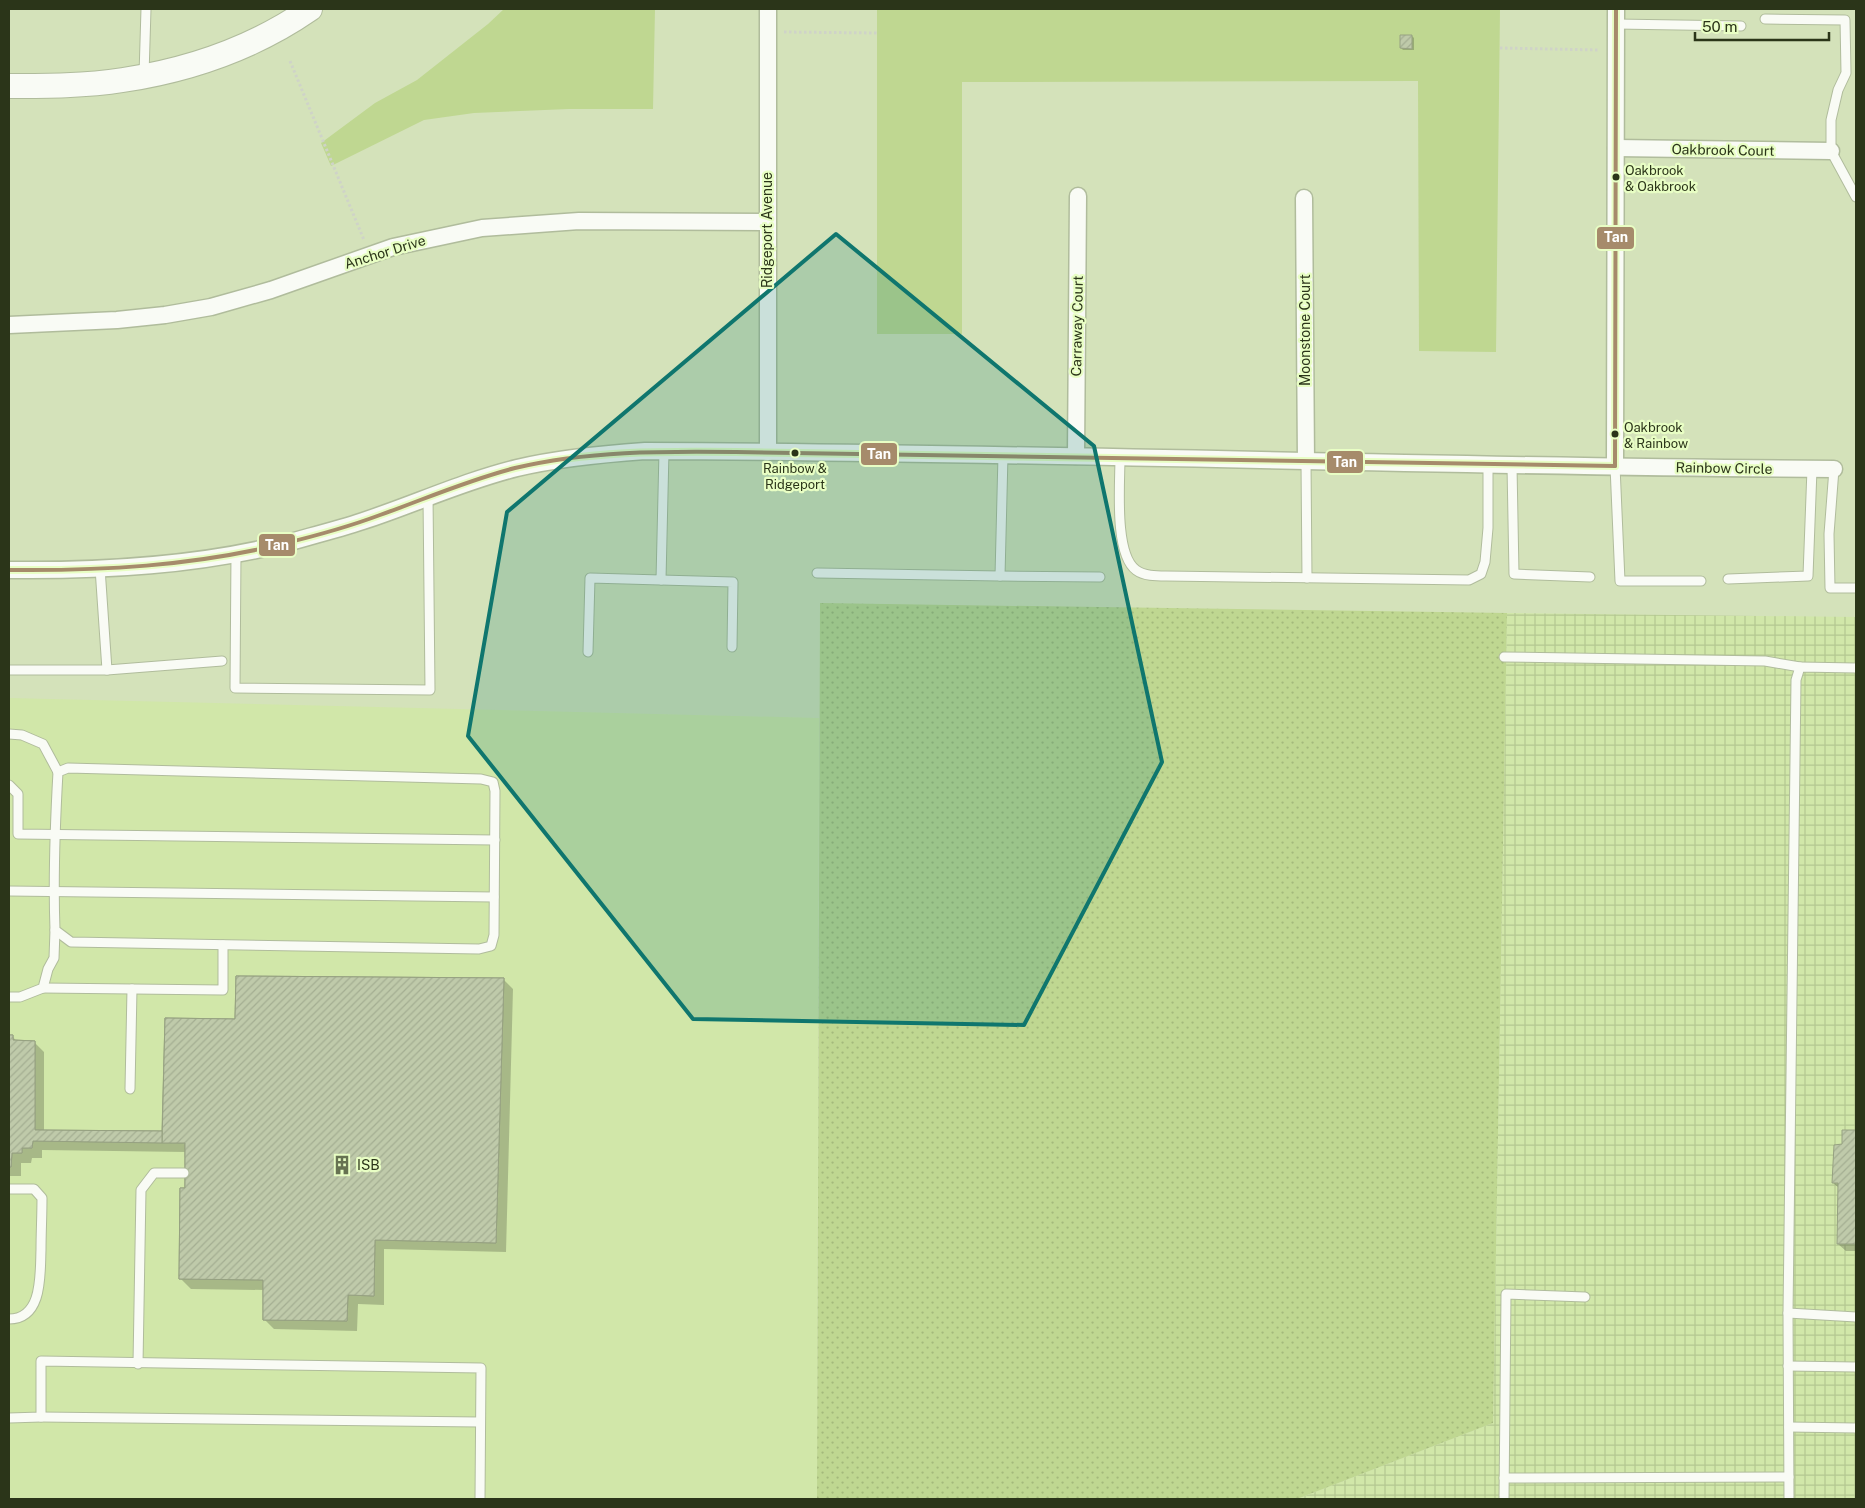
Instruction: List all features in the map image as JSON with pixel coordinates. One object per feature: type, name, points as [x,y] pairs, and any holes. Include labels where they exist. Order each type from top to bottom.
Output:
[{"type":"main road","points":[[9,86],[63,85],[122,80],[180,68],[236,49],[290,23],[310,9]]},
{"type":"street","name":"Ridgeport Avenue","points":[[768,9],[768,452]]},
{"type":"street","points":[[1615,466],[1616,16]]},
{"type":"street","name":"Oakbrook Court","points":[[1616,148],[1831,151]]},
{"type":"street","name":"Carraway Court","points":[[1076,456],[1078,196]]},
{"type":"street","name":"Moonstone Court","points":[[1304,198],[1306,462]]},
{"type":"street","name":"Anchor Drive","points":[[9,325],[30,323],[60,324],[165,316],[211,307],[271,290],[393,247],[482,228],[579,220],[767,222]]},
{"type":"street","name":"Rainbow Circle","points":[[9,570],[133,567],[199,560],[236,553],[288,542],[364,521],[428,496],[526,467],[589,455],[664,451],[768,452],[1076,456],[1512,466],[1834,469]]},
{"type":"lane","points":[[144,76],[146,9]]},
{"type":"lane","points":[[1616,16],[1741,26]]},
{"type":"lane","points":[[1765,19],[1845,20],[1846,73],[1838,90],[1831,120],[1831,151],[1856,197]]},
{"type":"lane","points":[[661,580],[664,451]]},
{"type":"lane","points":[[1000,576],[1003,456]]},
{"type":"lane","points":[[1120,457],[1121,541],[1124,554],[1129,564],[1137,572],[1166,576],[1468,580],[1475,578],[1481,574],[1485,562],[1488,528],[1488,465]]},
{"type":"lane","points":[[1306,462],[1307,578]]},
{"type":"lane","points":[[1512,466],[1514,574],[1590,577]]},
{"type":"lane","points":[[1615,466],[1620,581],[1701,580]]},
{"type":"lane","points":[[1728,579],[1808,576],[1812,469]]},
{"type":"lane","points":[[1834,469],[1829,534],[1830,588],[1856,588]]},
{"type":"lane","points":[[236,553],[235,688],[430,690],[428,496]]},
{"type":"lane","points":[[100,568],[107,670]]},
{"type":"lane","points":[[817,573],[1100,576]]},
{"type":"lane","points":[[588,652],[590,578],[733,582],[732,647]]},
{"type":"lane","points":[[1504,657],[1765,661],[1800,667],[1856,668]]},
{"type":"lane","points":[[9,670],[107,670],[222,661]]},
{"type":"lane","points":[[1789,1499],[1788,1313],[1796,680],[1800,667]]},
{"type":"lane","points":[[9,734],[22,735],[43,744],[58,772],[54,833],[54,958],[48,969],[43,988]]},
{"type":"lane","points":[[55,930],[71,942],[479,949],[492,946],[494,935],[495,791],[492,782],[480,779],[68,768],[58,772]]},
{"type":"lane","points":[[9,785],[18,794],[13,834],[54,833],[495,840]]},
{"type":"lane","points":[[9,891],[494,897]]},
{"type":"lane","points":[[9,997],[20,997],[43,988],[223,990],[223,945]]},
{"type":"lane","points":[[130,1090],[132,989]]},
{"type":"lane","points":[[138,1364],[142,1190],[154,1173],[184,1173]]},
{"type":"lane","points":[[9,1189],[34,1189],[42,1198],[40,1284],[38,1293],[27,1313],[17,1319],[9,1319]]},
{"type":"lane","points":[[1504,1499],[1506,1294],[1584,1297]]},
{"type":"lane","points":[[1788,1313],[1856,1317]]},
{"type":"lane","points":[[41,1417],[41,1361],[481,1368],[480,1499]]},
{"type":"lane","points":[[1788,1366],[1856,1367]]},
{"type":"lane","points":[[9,1418],[480,1422]]},
{"type":"lane","points":[[1789,1427],[1856,1428]]},
{"type":"lane","points":[[1504,1478],[1789,1477]]},
{"type":"path","points":[[768,32],[877,33]]},
{"type":"path","points":[[1500,48],[1615,50]]},
{"type":"path","points":[[290,61],[370,255]]},
{"type":"highlighted area","points":[[836,234],[1094,446],[1162,762],[1024,1025],[693,1019],[468,736],[507,512]]},
{"type":"shaded area","points":[[504,9],[655,9],[653,109],[569,109],[474,113],[424,120],[331,166],[321,143],[375,103],[417,80],[488,24]]},
{"type":"shaded area","points":[[877,9],[1500,9],[1496,352],[1419,351],[1418,81],[962,82],[962,334],[877,334]]},
{"type":"shaded area","points":[[820,603],[1507,613],[1493,1423],[1297,1499],[817,1499]]},
{"type":"shaded area","points":[[1507,613],[1856,617],[1856,1499],[1297,1499],[1493,1423]]},
{"type":"shaded area","points":[[9,698],[819,718],[817,1499],[9,1499]]},
{"type":"building","points":[[1400,35],[1412,35],[1412,49],[1400,48]]},
{"type":"building","name":"ISB","points":[[236,976],[504,978],[496,1243],[375,1240],[374,1296],[348,1295],[347,1321],[263,1320],[263,1280],[179,1279],[180,1188],[185,1188],[185,1143],[33,1141],[32,1148],[22,1148],[22,1153],[12,1153],[11,1167],[9,1167],[9,1035],[13,1035],[13,1040],[35,1041],[35,1130],[162,1131],[165,1018],[235,1019]]},
{"type":"building","name":"ISB","points":[[236,976],[504,978],[496,1243],[375,1240],[374,1296],[348,1295],[347,1321],[263,1320],[263,1280],[179,1279],[180,1188],[185,1188],[185,1143],[162,1143],[165,1018],[235,1019]]},
{"type":"building","points":[[9,1035],[13,1035],[13,1040],[35,1041],[35,1130],[162,1131],[162,1143],[33,1141],[32,1148],[22,1148],[22,1153],[12,1153],[11,1167],[9,1167]]},
{"type":"building","points":[[1842,1130],[1856,1130],[1856,1244],[1837,1244],[1838,1183],[1832,1183],[1834,1145],[1842,1144]]},
{"type":"transit line","name":"Tan","points":[[1615,466],[1616,9]]},
{"type":"transit line","name":"Tan","points":[[9,570],[146,566],[248,551],[344,527],[463,484],[515,468],[570,458],[625,453],[736,452],[1615,466]]},
{"type":"place","name":"Oakbrook & Oakbrook","points":[[1616,177]]},
{"type":"place","name":"Oakbrook & Rainbow","points":[[1615,434]]},
{"type":"place","name":"Rainbow & Ridgeport","points":[[795,453]]},
{"type":"place","name":"ISB","points":[[342,1165]]}]
